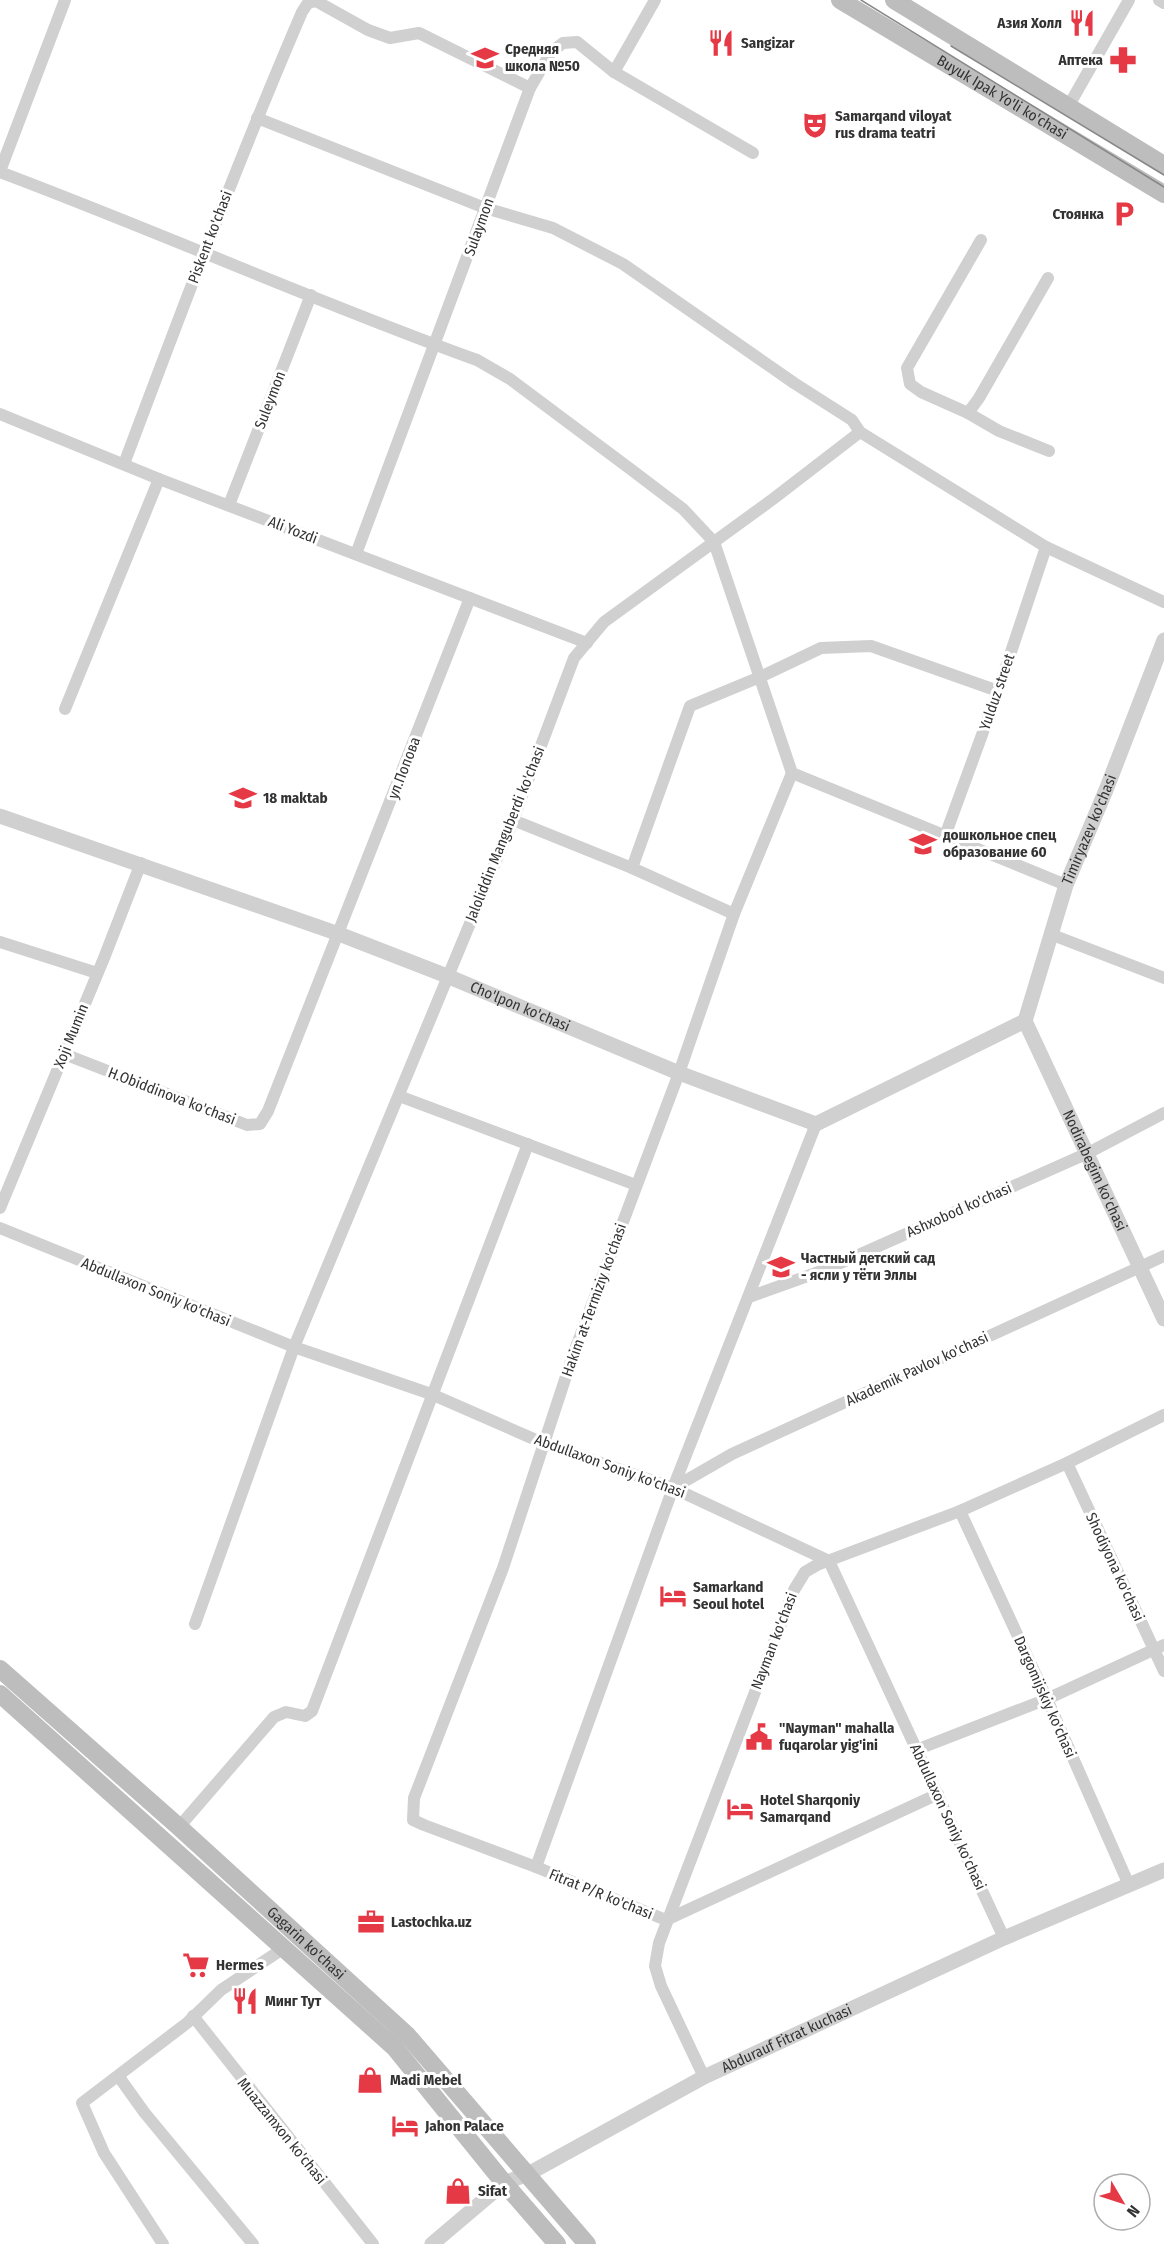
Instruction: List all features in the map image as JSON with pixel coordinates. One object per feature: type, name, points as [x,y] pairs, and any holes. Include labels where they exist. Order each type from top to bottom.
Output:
[{"type":"main road","name":"Buyuk Ipak Yo'li ko'chasi","points":[[840,0],[1164,195]]},
{"type":"main road","name":"Buyuk Ipak Yo'li ko'chasi","points":[[894,0],[1164,165]]},
{"type":"main road","name":"Gagarin ko'chasi","points":[[0,1668],[179,1827],[408,2036],[587,2244]]},
{"type":"main road","name":"Gagarin ko'chasi","points":[[0,1694],[395,2049],[557,2244]]},
{"type":"street","points":[[65,0],[0,172],[477,360],[510,379],[683,510],[714,542],[792,773],[1066,885]]},
{"type":"street","points":[[614,72],[655,0]]},
{"type":"street","points":[[1068,107],[1129,0]]},
{"type":"street","points":[[1159,0],[1164,3]]},
{"type":"street","name":"Piskent ko'chasi","points":[[124,464],[256,118],[308,3],[316,1],[369,30],[390,38],[419,33],[530,88]]},
{"type":"street","name":"Sulaymon","points":[[356,554],[530,88],[551,52],[563,43],[577,42],[614,72],[753,153]]},
{"type":"street","points":[[256,118],[486,208],[552,228],[623,264],[794,383],[852,420],[860,432],[1046,547],[1164,602]]},
{"type":"street","points":[[981,240],[907,368],[910,384],[921,392],[968,413],[999,431],[1049,451]]},
{"type":"street","points":[[968,413],[979,398],[1048,278]]},
{"type":"street","name":"Suleymon","points":[[230,505],[311,296]]},
{"type":"street","name":"Ali Yozdi","points":[[0,414],[159,479],[587,643]]},
{"type":"street","name":"Jaloliddin Manguberdi ko'chasi","points":[[195,1624],[294,1347],[513,820],[574,658],[604,622],[860,432]]},
{"type":"street","points":[[65,709],[159,479]]},
{"type":"street","name":"Yulduz street","points":[[945,836],[998,691],[1046,547]]},
{"type":"street","name":"ул.Попова","points":[[338,936],[470,598]]},
{"type":"street","name":"Timiryazev ko'chasi","points":[[1025,1021],[1066,885],[1106,790],[1164,640]]},
{"type":"street","points":[[632,868],[690,706],[760,677],[821,648],[871,646],[998,691]]},
{"type":"street","name":"Hakim at-Termiziy ko'chasi","points":[[424,1825],[413,1820],[414,1798],[502,1568],[573,1355],[679,1073],[734,914],[792,773]]},
{"type":"street","name":"Cho'lpon ko'chasi","points":[[0,816],[141,863],[447,976],[679,1073],[816,1124]]},
{"type":"street","points":[[513,820],[632,868],[734,914]]},
{"type":"street","name":"Xoji Mumin","points":[[0,1208],[141,863]]},
{"type":"street","points":[[1050,934],[1164,978]]},
{"type":"street","name":"H.Obiddinova ko'chasi","points":[[64,1054],[247,1125],[260,1124],[268,1111],[338,936]]},
{"type":"street","points":[[0,942],[97,973]]},
{"type":"street","points":[[536,1867],[674,1488],[816,1124],[1025,1021]]},
{"type":"street","name":"Nodirabegim ko'chasi","points":[[1025,1021],[1164,1319]]},
{"type":"street","points":[[399,1096],[636,1185]]},
{"type":"street","name":"Ashxobod ko'chasi","points":[[749,1297],[827,1269],[1088,1153],[1164,1113]]},
{"type":"street","points":[[179,1827],[274,1717],[286,1713],[305,1716],[312,1711],[528,1144]]},
{"type":"street","name":"Abdullaxon Soniy ko'chasi","points":[[0,1228],[294,1347],[431,1394],[543,1443],[674,1488],[829,1561],[1004,1938]]},
{"type":"street","name":"Akademik Pavlov ko'chasi","points":[[674,1488],[732,1454],[1164,1256]]},
{"type":"street","name":"Nayman ko'chasi","points":[[704,2077],[661,1986],[655,1966],[666,1920],[794,1590],[805,1572],[960,1511],[1067,1463],[1164,1415]]},
{"type":"street","name":"Shodiyona ko'chasi","points":[[1067,1463],[1159,1648],[1164,1671]]},
{"type":"street","name":"Dargomijskiy ko'chasi","points":[[960,1511],[1129,1885]]},
{"type":"street","points":[[916,1750],[1047,1700],[1159,1648]]},
{"type":"street","points":[[666,1920],[938,1794]]},
{"type":"street","name":"Fitrat P/R ko'chasi","points":[[424,1825],[536,1867],[666,1920]]},
{"type":"street","name":"Abdurauf Fitrat kuchasi","points":[[432,2244],[504,2183],[528,2174],[704,2077],[1004,1938],[1164,1870]]},
{"type":"street","points":[[163,2244],[104,2153],[82,2103],[187,2023],[221,1990],[284,1948]]},
{"type":"street","name":"Muazzamxon ko'chasi","points":[[193,2016],[373,2244]]},
{"type":"street","points":[[119,2077],[144,2112],[253,2244]]},
{"type":"tram line","points":[[861,0],[1164,187]]},
{"type":"tram line","points":[[951,46],[1164,175]]},
{"type":"place","name":"Азия Холл","points":[[1082,23]]},
{"type":"place","name":"Sangizar","points":[[721,43]]},
{"type":"place","name":"Средняя школа №50","points":[[485,58]]},
{"type":"place","name":"Аптека","points":[[1123,60]]},
{"type":"place","name":"Samarqand viloyat rus drama teatri","points":[[815,125]]},
{"type":"place","name":"Стоянка","points":[[1124,214]]},
{"type":"place","name":"18 maktab","points":[[243,798]]},
{"type":"place","name":"дошкольное спец образование 60","points":[[923,844]]},
{"type":"place","name":"Частный детский сад - ясли у тёти Эллы","points":[[781,1267]]},
{"type":"place","name":"Samarkand Seoul hotel","points":[[673,1596]]},
{"type":"place","name":"\"Nayman\" mahalla fuqarolar yig'ini","points":[[759,1737]]},
{"type":"place","name":"Hotel Sharqoniy Samarqand","points":[[740,1809]]},
{"type":"place","name":"Lastochka.uz","points":[[371,1922]]},
{"type":"place","name":"Hermes","points":[[196,1965]]},
{"type":"place","name":"Минг Тут","points":[[245,2001]]},
{"type":"place","name":"Madi Mebel","points":[[370,2080]]},
{"type":"place","name":"Jahon Palace","points":[[405,2126]]},
{"type":"place","name":"Sifat","points":[[458,2191]]}]
